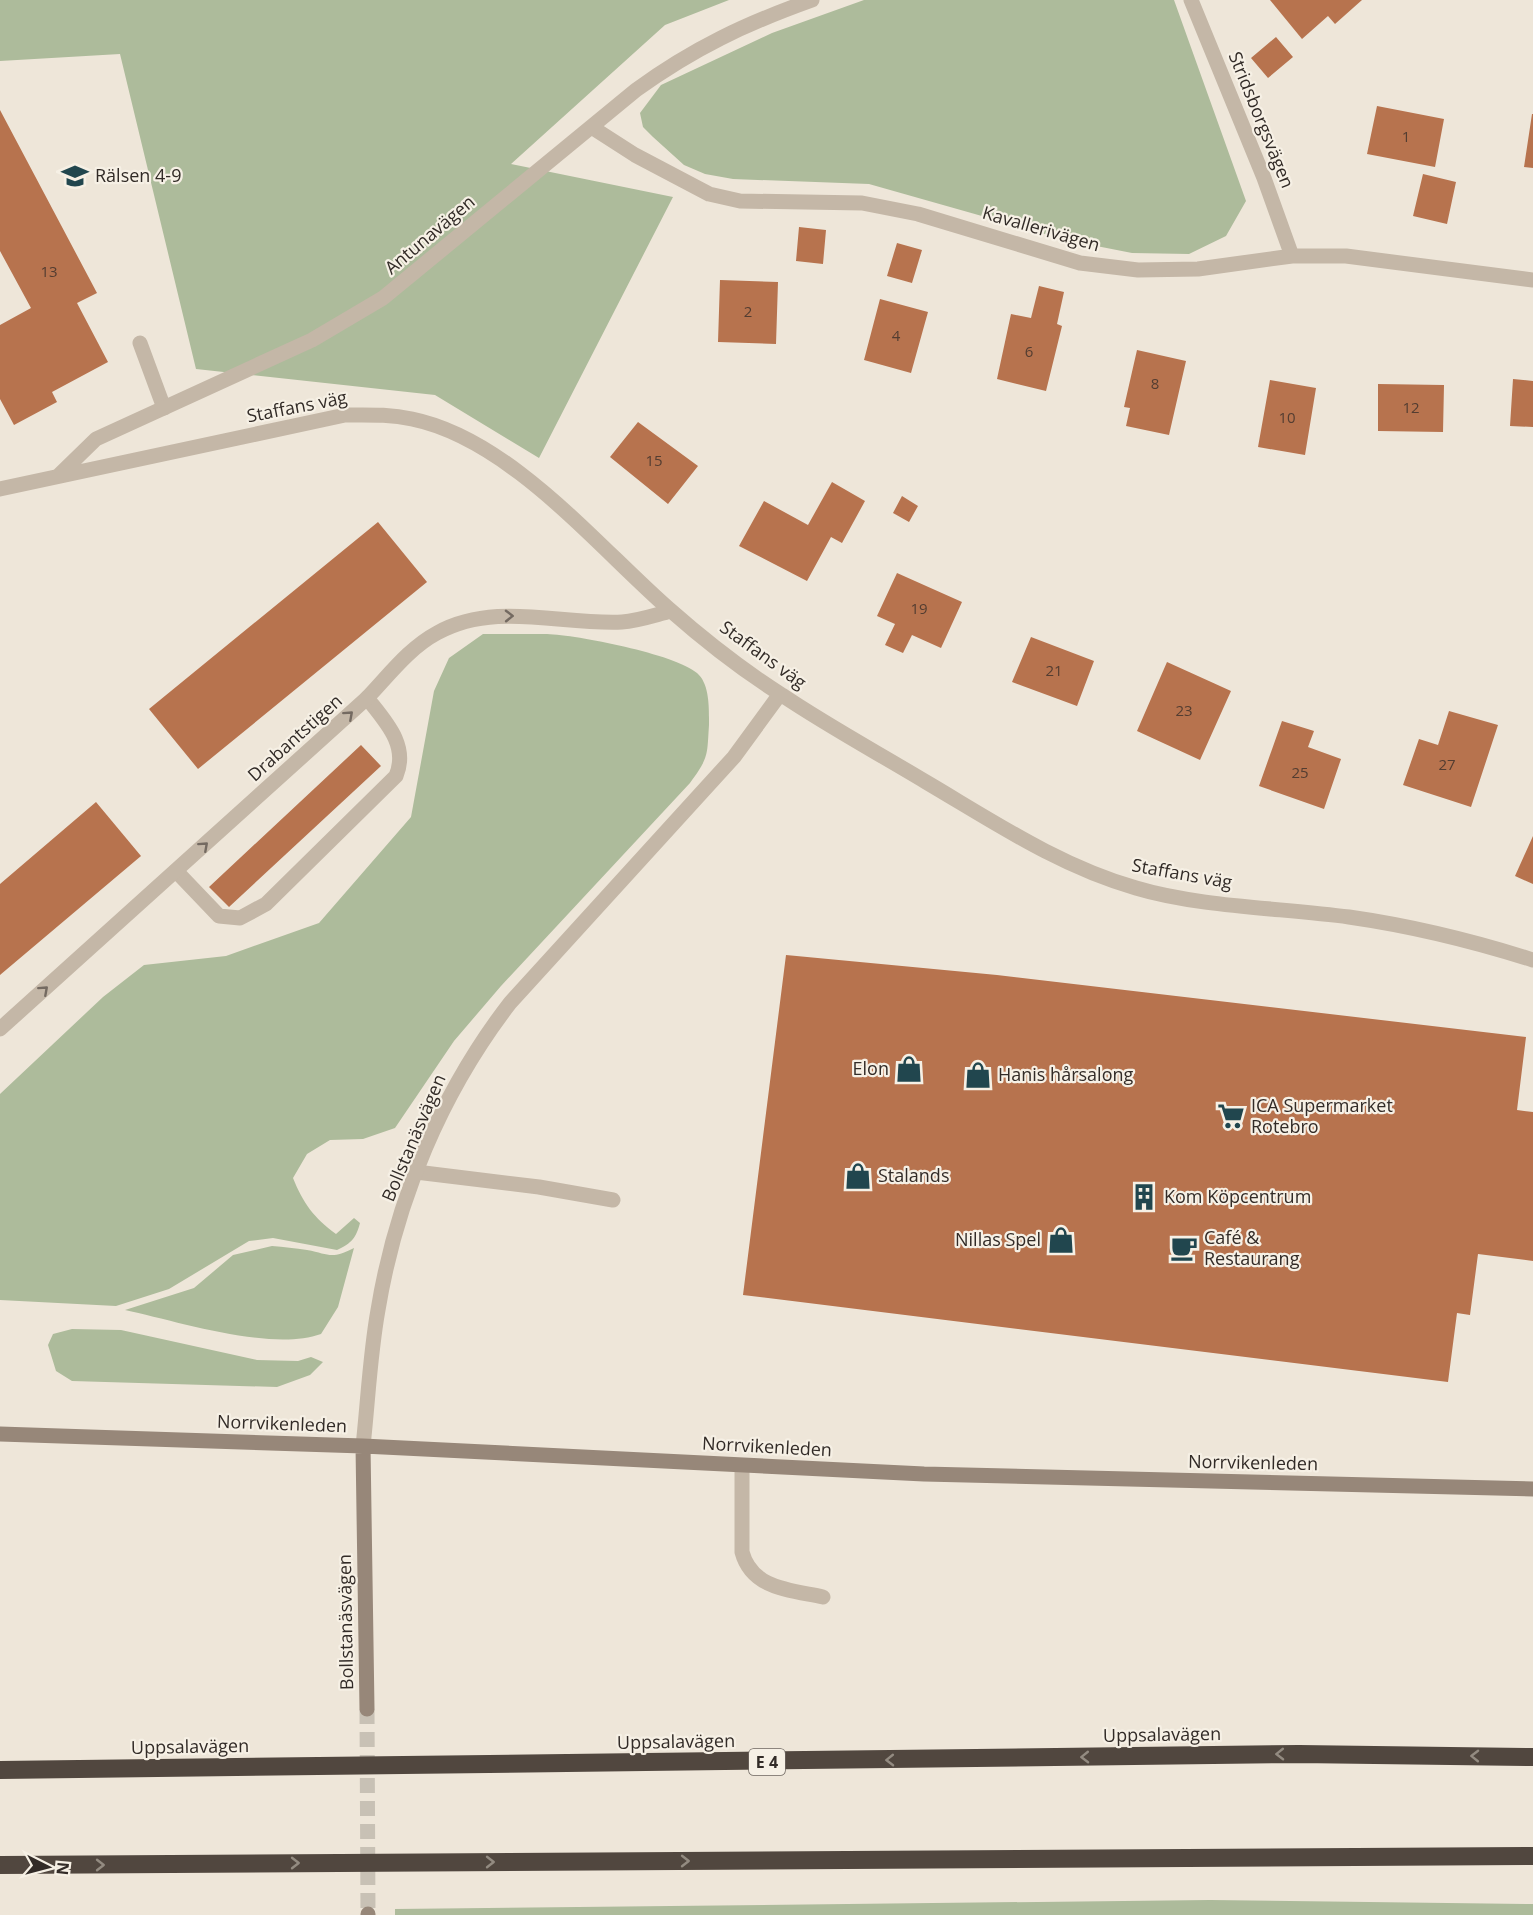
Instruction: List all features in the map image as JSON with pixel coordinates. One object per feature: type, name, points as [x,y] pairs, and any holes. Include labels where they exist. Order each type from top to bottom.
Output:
[{"type":"highway","name":"Uppsalavägen","points":[[0,1770],[1299,1754],[1533,1757]]},
{"type":"highway","points":[[0,1865],[1533,1856]]},
{"type":"main road","name":"Norrvikenleden","points":[[0,1434],[363,1446],[742,1466],[948,1474],[1533,1489]]},
{"type":"main road","name":"Bollstanäsvägen","points":[[363,1446],[367,1710]]},
{"type":"street","name":"Antunavägen","points":[[58,477],[96,439],[312,340],[383,298],[593,128],[636,90],[680,58],[765,17],[812,0]]},
{"type":"street","name":"Stridsborgsvägen","points":[[1191,0],[1264,178],[1292,256]]},
{"type":"street","name":"Kavallerivägen","points":[[593,128],[679,180],[709,194],[740,201],[862,203],[918,214],[1080,263],[1138,270],[1198,269],[1292,256],[1346,256],[1533,280]]},
{"type":"street","points":[[140,343],[164,408]]},
{"type":"street","name":"Staffans väg","points":[[0,489],[345,415],[382,414],[415,419],[448,431],[491,454],[526,478],[671,610],[780,694],[1030,844],[1088,872],[1139,889],[1197,899],[1353,918],[1431,932],[1533,960]]},
{"type":"street","name":"Drabantstigen","points":[[0,1029],[368,698],[410,652],[436,633],[457,624],[504,616],[623,621],[671,610]]},
{"type":"street","name":"Bollstanäsvägen","points":[[363,1446],[378,1310],[391,1251],[416,1172],[444,1106],[485,1035],[557,950],[734,757],[780,694]]},
{"type":"street","points":[[176,872],[219,916],[240,918],[252,914],[266,904],[396,776],[400,757],[397,741],[368,698]]},
{"type":"street","points":[[416,1172],[539,1186],[613,1200]]},
{"type":"street","points":[[742,1466],[742,1552],[745,1563],[752,1574],[770,1585],[823,1597]]},
{"type":"green space","points":[[0,0],[729,0],[665,25],[511,164],[673,197],[539,458],[435,395],[196,369],[120,54],[0,61]]},
{"type":"green space","points":[[864,0],[1174,0],[1246,201],[1226,236],[1189,254],[1132,253],[1066,240],[869,184],[733,179],[705,174],[684,165],[643,127],[640,113],[661,85],[772,33]]},
{"type":"green space","points":[[483,634],[547,634],[580,638],[648,653],[668,659],[697,673],[708,697],[709,719],[706,756],[701,767],[690,783],[501,986],[454,1041],[395,1128],[363,1139],[330,1140],[307,1154],[293,1178],[297,1187],[315,1216],[336,1234],[354,1218],[360,1223],[357,1233],[350,1242],[337,1250],[273,1238],[249,1241],[169,1289],[116,1306],[0,1300],[0,1094],[103,997],[144,965],[226,956],[319,923],[411,817],[434,691],[449,658]]},
{"type":"green space","points":[[272,1246],[330,1255],[340,1254],[354,1248],[338,1307],[321,1334],[300,1339],[251,1337],[125,1310],[194,1288],[233,1255]]},
{"type":"green space","points":[[72,1329],[121,1330],[257,1360],[298,1361],[311,1357],[323,1362],[310,1375],[277,1387],[72,1381],[56,1371],[48,1345],[53,1334]]},
{"type":"green space","points":[[1210,1900],[1533,1904],[1533,1915],[395,1915],[395,1909]]},
{"type":"building","points":[[1270,0],[1362,0],[1335,24],[1328,16],[1302,39]]},
{"type":"building","points":[[1276,37],[1293,57],[1268,78],[1251,58]]},
{"type":"building","points":[[1377,106],[1444,119],[1435,167],[1367,154]]},
{"type":"building","points":[[0,110],[97,293],[77,303],[108,362],[52,392],[57,402],[14,425],[0,399],[0,325],[31,308],[0,251]]},
{"type":"building","points":[[1533,114],[1533,168],[1524,167]]},
{"type":"building","points":[[1423,174],[1456,182],[1447,224],[1413,216]]},
{"type":"building","points":[[799,227],[826,230],[823,264],[796,261]]},
{"type":"building","points":[[897,243],[922,250],[912,283],[887,276]]},
{"type":"building","points":[[720,280],[778,282],[776,344],[718,342]]},
{"type":"building","points":[[1039,286],[1064,292],[1057,324],[1062,326],[1046,391],[997,379],[1011,314],[1031,318]]},
{"type":"building","points":[[880,299],[928,312],[911,373],[864,360]]},
{"type":"building","points":[[1137,350],[1186,361],[1169,435],[1126,426],[1130,408],[1124,407]]},
{"type":"building","points":[[1513,379],[1533,381],[1533,427],[1510,426]]},
{"type":"building","points":[[1270,380],[1316,388],[1305,455],[1258,447]]},
{"type":"building","points":[[1378,384],[1444,385],[1443,432],[1378,431]]},
{"type":"building","points":[[638,422],[698,466],[668,504],[610,457]]},
{"type":"building","points":[[832,482],[865,501],[842,543],[831,537],[807,581],[739,546],[764,501],[808,525]]},
{"type":"building","points":[[902,496],[918,506],[909,522],[893,513]]},
{"type":"building","points":[[378,522],[427,582],[198,769],[149,709]]},
{"type":"building","points":[[897,573],[962,602],[941,648],[912,635],[903,653],[885,645],[895,624],[877,616]]},
{"type":"building","points":[[1031,637],[1094,661],[1077,706],[1012,682]]},
{"type":"building","points":[[1167,662],[1231,691],[1200,760],[1137,731]]},
{"type":"building","points":[[1449,711],[1498,725],[1471,807],[1403,785],[1419,739],[1438,745]]},
{"type":"building","points":[[1282,721],[1314,731],[1308,747],[1341,759],[1324,809],[1259,786]]},
{"type":"building","points":[[361,745],[381,766],[229,907],[209,887]]},
{"type":"building","points":[[96,802],[141,856],[0,975],[0,884]]},
{"type":"building","points":[[1533,836],[1533,884],[1515,876]]},
{"type":"building","name":"Kom Köpcentrum","points":[[786,955],[997,975],[1526,1037],[1517,1110],[1533,1112],[1533,1261],[1478,1254],[1470,1315],[1457,1313],[1448,1382],[743,1295]]},
{"type":"tunnel","points":[[367,1709],[368,1914]]},
{"type":"place","name":"Rälsen 4-9","points":[[75,176]]},
{"type":"place","name":"Elon","points":[[909,1069]]},
{"type":"place","name":"Hanis hårsalong","points":[[978,1075]]},
{"type":"place","name":"ICA Supermarket Rotebro","points":[[1231,1116]]},
{"type":"place","name":"Stalands","points":[[858,1176]]},
{"type":"place","name":"Kom Köpcentrum","points":[[1144,1197]]},
{"type":"place","name":"Nillas Spel","points":[[1061,1240]]},
{"type":"place","name":"Café & Restaurang","points":[[1184,1248]]}]
